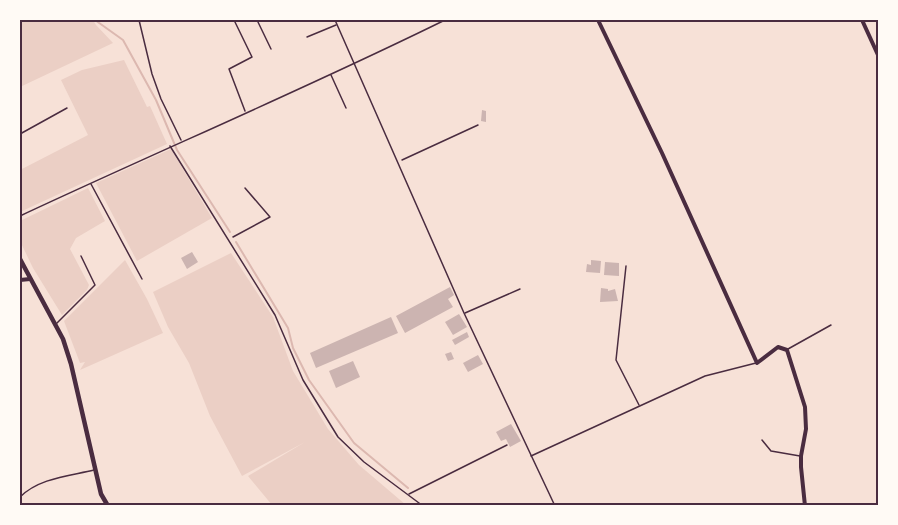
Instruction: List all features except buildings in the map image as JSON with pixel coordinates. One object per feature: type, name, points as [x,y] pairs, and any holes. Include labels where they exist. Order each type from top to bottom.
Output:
[{"type":"street","points":[[598,20],[662,153],[757,363],[778,347],[787,350],[804,407],[806,429],[801,456],[806,506]]},
{"type":"street","points":[[862,20],[879,55]]},
{"type":"street","points":[[20,259],[56,324],[71,364],[101,494],[108,506]]},
{"type":"street","points":[[20,280],[30,279]]},
{"type":"lane","points":[[139,20],[152,74],[181,141]]},
{"type":"lane","points":[[234,20],[252,57],[229,69],[246,112]]},
{"type":"lane","points":[[256,20],[271,49]]},
{"type":"lane","points":[[334,20],[464,313],[555,506]]},
{"type":"lane","points":[[20,216],[355,64],[445,20]]},
{"type":"lane","points":[[307,37],[337,25]]},
{"type":"lane","points":[[331,75],[346,108]]},
{"type":"lane","points":[[20,134],[67,108]]},
{"type":"lane","points":[[170,146],[275,315],[303,380],[338,437],[364,462],[423,506]]},
{"type":"lane","points":[[90,183],[142,279]]},
{"type":"lane","points":[[56,324],[95,285],[81,256]]},
{"type":"lane","points":[[626,266],[616,360],[640,406]]},
{"type":"lane","points":[[464,313],[520,289]]},
{"type":"lane","points":[[787,350],[831,325]]},
{"type":"lane","points":[[531,456],[705,376],[757,363]]},
{"type":"lane","points":[[762,440],[771,452],[801,456]]},
{"type":"lane","points":[[409,494],[507,445]]},
{"type":"lane","points":[[20,497],[27,489],[38,483],[95,470]]},
{"type":"path","points":[[396,163],[478,126]]},
{"type":"path","points":[[227,240],[270,217],[245,188]]},
{"type":"shaded area","points":[[20,20],[93,20],[113,43],[20,87]]},
{"type":"shaded area","points":[[124,60],[147,107],[150,106],[167,144],[20,212],[20,170],[88,135],[61,80],[82,70]]},
{"type":"shaded area","points":[[171,149],[212,218],[137,261],[96,183]]},
{"type":"shaded area","points":[[88,188],[105,221],[76,238],[70,249],[89,285],[87,290],[62,315],[33,268],[20,241],[20,221]]},
{"type":"shaded area","points":[[231,253],[273,317],[293,371],[328,429],[359,465],[406,505],[272,505],[248,476],[305,442],[242,476],[210,416],[189,363],[168,327],[153,292]]},
{"type":"shaded area","points":[[125,260],[163,333],[80,370],[85,362],[80,363],[64,321]]},
{"type":"waterway","points":[[95,20],[123,40],[156,100],[177,150],[230,232]]},
{"type":"waterway","points":[[236,242],[288,328],[293,348],[309,380],[354,443],[408,488]]}]
